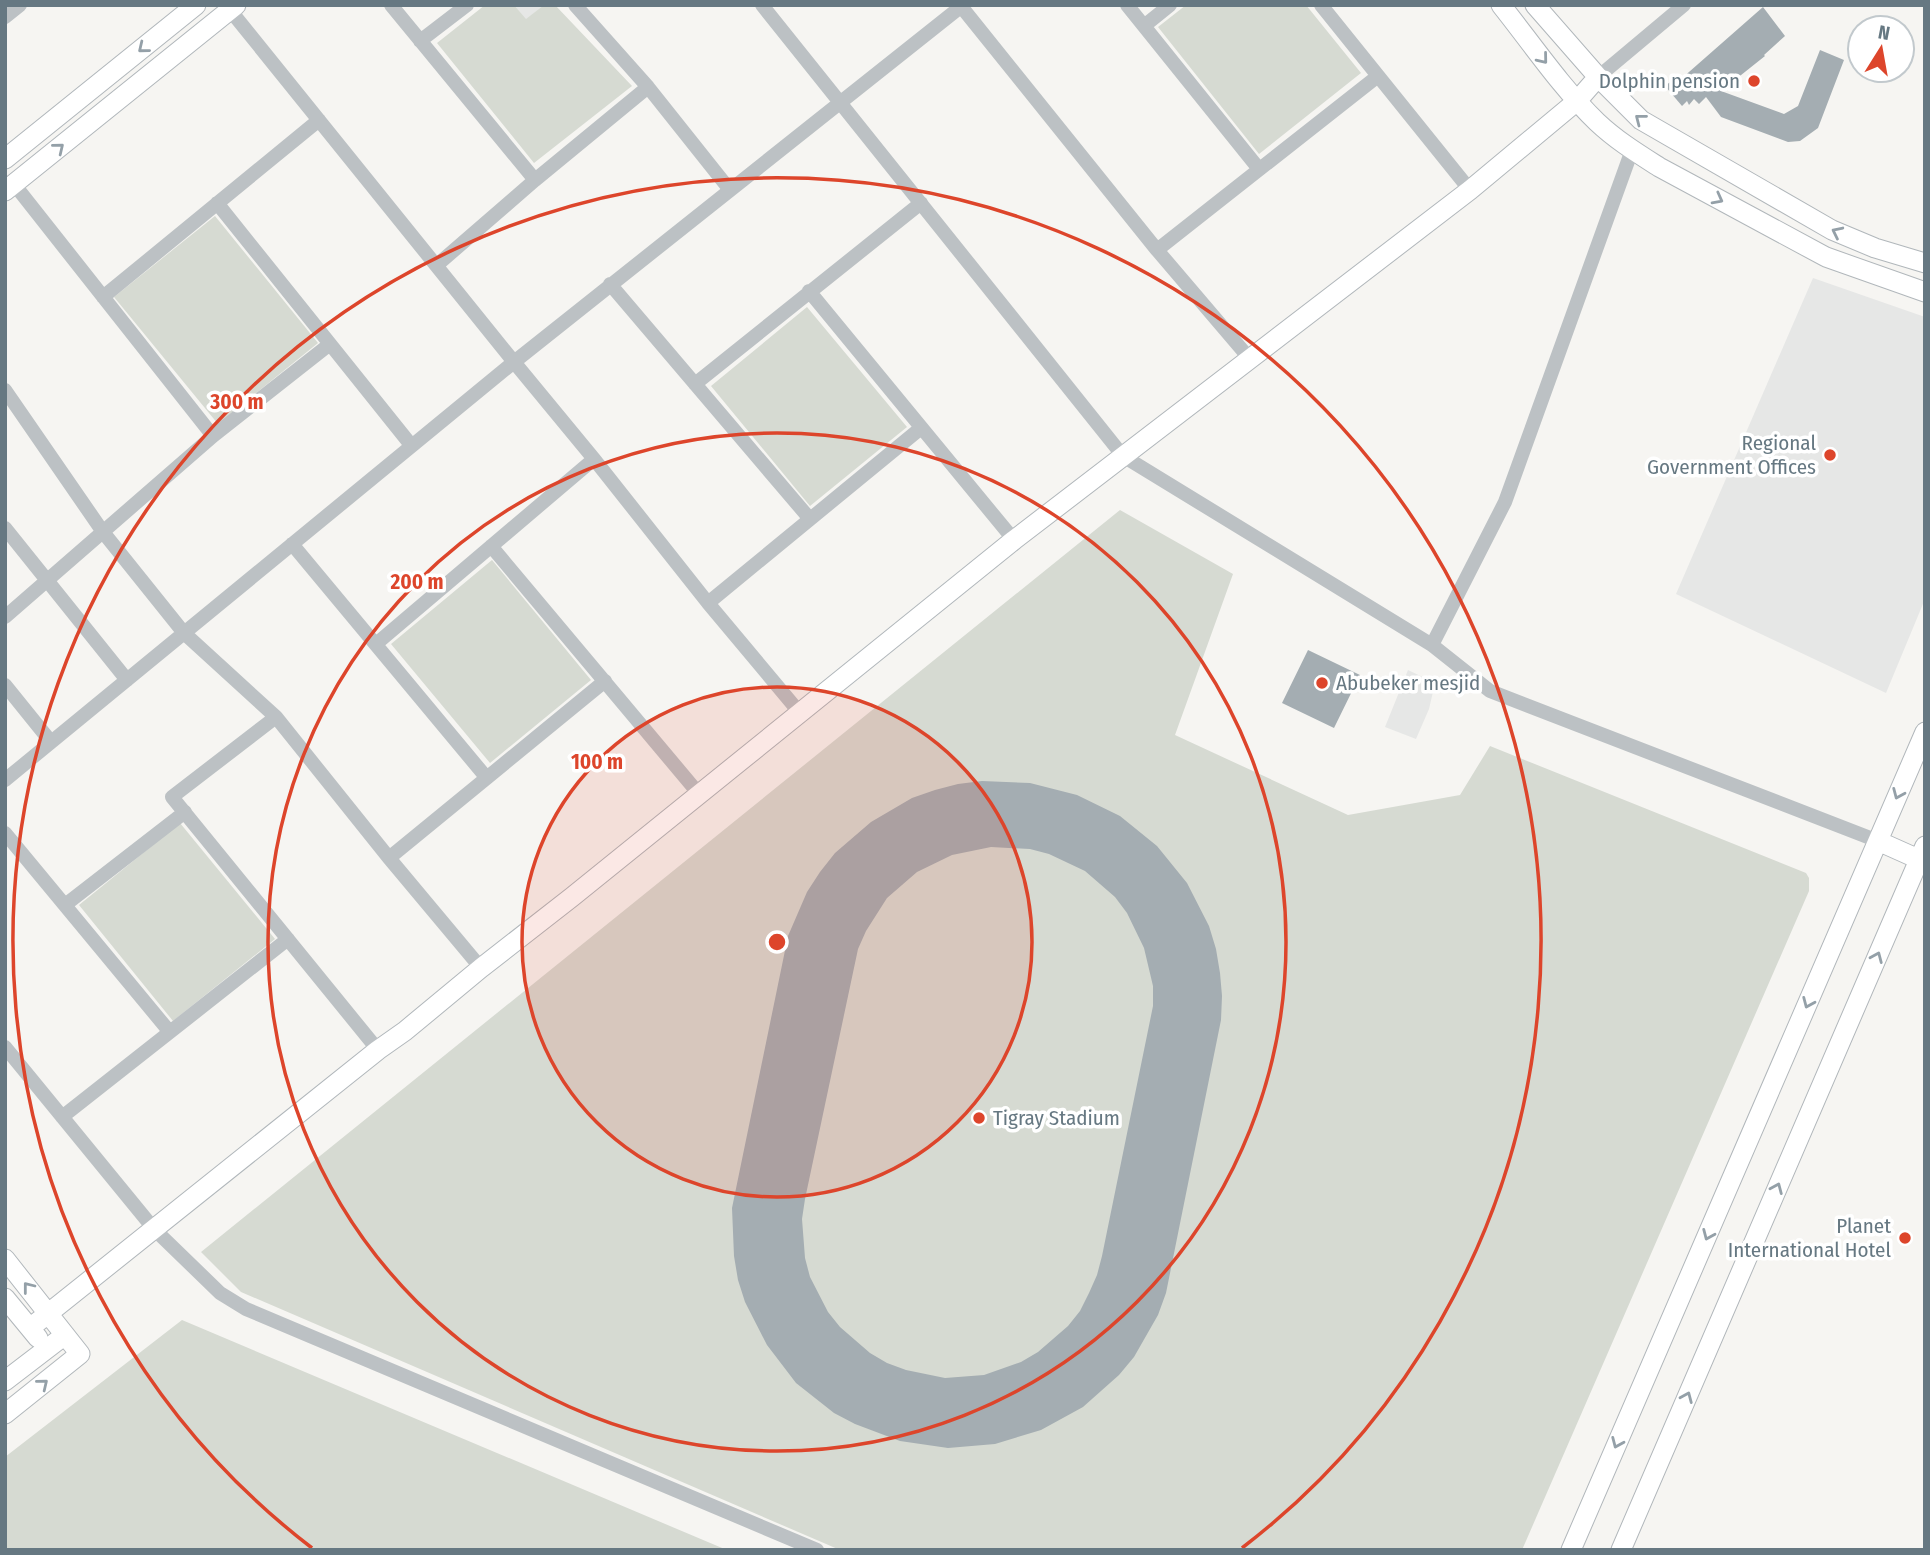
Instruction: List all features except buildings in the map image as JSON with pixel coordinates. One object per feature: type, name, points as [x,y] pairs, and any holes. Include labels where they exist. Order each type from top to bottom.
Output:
[{"type":"street","points":[[5,17],[20,5]]},
{"type":"street","points":[[5,159],[196,5]]},
{"type":"street","points":[[391,5],[535,180]]},
{"type":"street","points":[[420,41],[467,5]]},
{"type":"street","points":[[575,5],[648,87],[730,190]]},
{"type":"street","points":[[762,5],[1123,456],[1433,645],[1490,691],[1878,842],[1923,856],[1620,1550]]},
{"type":"street","points":[[1127,5],[1259,169]]},
{"type":"street","points":[[1144,26],[1170,5]]},
{"type":"street","points":[[1321,5],[1470,190]]},
{"type":"street","points":[[1501,5],[1577,101],[1632,150],[1826,257],[1925,292]]},
{"type":"street","points":[[1535,5],[1598,77],[1641,120],[1657,131],[1832,230],[1875,248],[1925,263]]},
{"type":"street","points":[[30,1328],[405,1031],[1014,540],[1470,190],[1577,101],[1598,77],[1684,5]]},
{"type":"street","points":[[5,780],[513,362],[962,6],[1157,250],[1250,359]]},
{"type":"street","points":[[213,436],[103,297],[10,188],[233,8],[513,362],[800,713]]},
{"type":"street","points":[[1157,250],[1378,76]]},
{"type":"street","points":[[437,265],[648,87]]},
{"type":"street","points":[[103,297],[319,120]]},
{"type":"street","points":[[1433,645],[1505,502],[1632,150]]},
{"type":"street","points":[[217,203],[411,445]]},
{"type":"street","points":[[695,384],[921,203]]},
{"type":"street","points":[[1866,273],[1875,248]]},
{"type":"street","points":[[610,284],[810,519]]},
{"type":"street","points":[[809,291],[1014,540]]},
{"type":"street","points":[[5,617],[213,436],[330,344]]},
{"type":"street","points":[[5,390],[103,532],[184,633],[276,717],[481,968]]},
{"type":"street","points":[[708,603],[921,428]]},
{"type":"street","points":[[376,644],[594,459]]},
{"type":"street","points":[[5,528],[127,680]]},
{"type":"street","points":[[292,544],[486,776]]},
{"type":"street","points":[[491,546],[699,794]]},
{"type":"street","points":[[389,858],[486,776],[606,681]]},
{"type":"street","points":[[5,685],[51,742]]},
{"type":"street","points":[[276,717],[172,797],[378,1050]]},
{"type":"street","points":[[1571,1550],[1925,732]]},
{"type":"street","points":[[65,905],[185,812]]},
{"type":"street","points":[[5,833],[169,1031]]},
{"type":"street","points":[[62,1117],[288,939]]},
{"type":"street","points":[[5,1047],[154,1229],[220,1293],[246,1309],[817,1550]]},
{"type":"street","points":[[5,1259],[80,1354],[5,1415]]},
{"type":"street","points":[[5,1298],[46,1349]]},
{"type":"street","points":[[5,1381],[65,1335]]},
{"type":"shaded area","points":[[485,5],[514,5],[526,19],[544,5],[555,5],[632,86],[534,163],[437,43]]},
{"type":"shaded area","points":[[514,5],[544,5],[526,20]]},
{"type":"shaded area","points":[[1186,5],[1306,5],[1361,73],[1259,154],[1158,27]]},
{"type":"shaded area","points":[[215,216],[318,343],[218,424],[114,297]]},
{"type":"shaded area","name":"Regional Government Offices","points":[[1813,278],[1925,317],[1925,599],[1886,693],[1676,594]]},
{"type":"shaded area","points":[[807,307],[907,427],[810,506],[711,386]]},
{"type":"shaded area","points":[[1120,510],[1233,574],[1175,735],[1348,815],[1460,795],[1490,746],[1806,873],[1809,878],[1809,891],[1522,1550],[840,1550],[241,1292],[201,1252]]},
{"type":"shaded area","points":[[492,560],[591,680],[490,763],[391,644]]},
{"type":"shaded area","points":[[1408,670],[1435,683],[1429,709],[1416,739],[1385,727]]},
{"type":"shaded area","points":[[180,823],[275,939],[173,1021],[79,905]]},
{"type":"shaded area","points":[[182,1320],[727,1550],[5,1550],[5,1457]]},
{"type":"place","name":"Dolphin pension","points":[[1754,81]]},
{"type":"place","name":"Regional Government Offices","points":[[1830,455]]},
{"type":"place","name":"Abubeker mesjid","points":[[1322,683]]},
{"type":"place","name":"Tigray Stadium","points":[[979,1118]]},
{"type":"place","name":"Planet International Hotel","points":[[1905,1238]]}]
